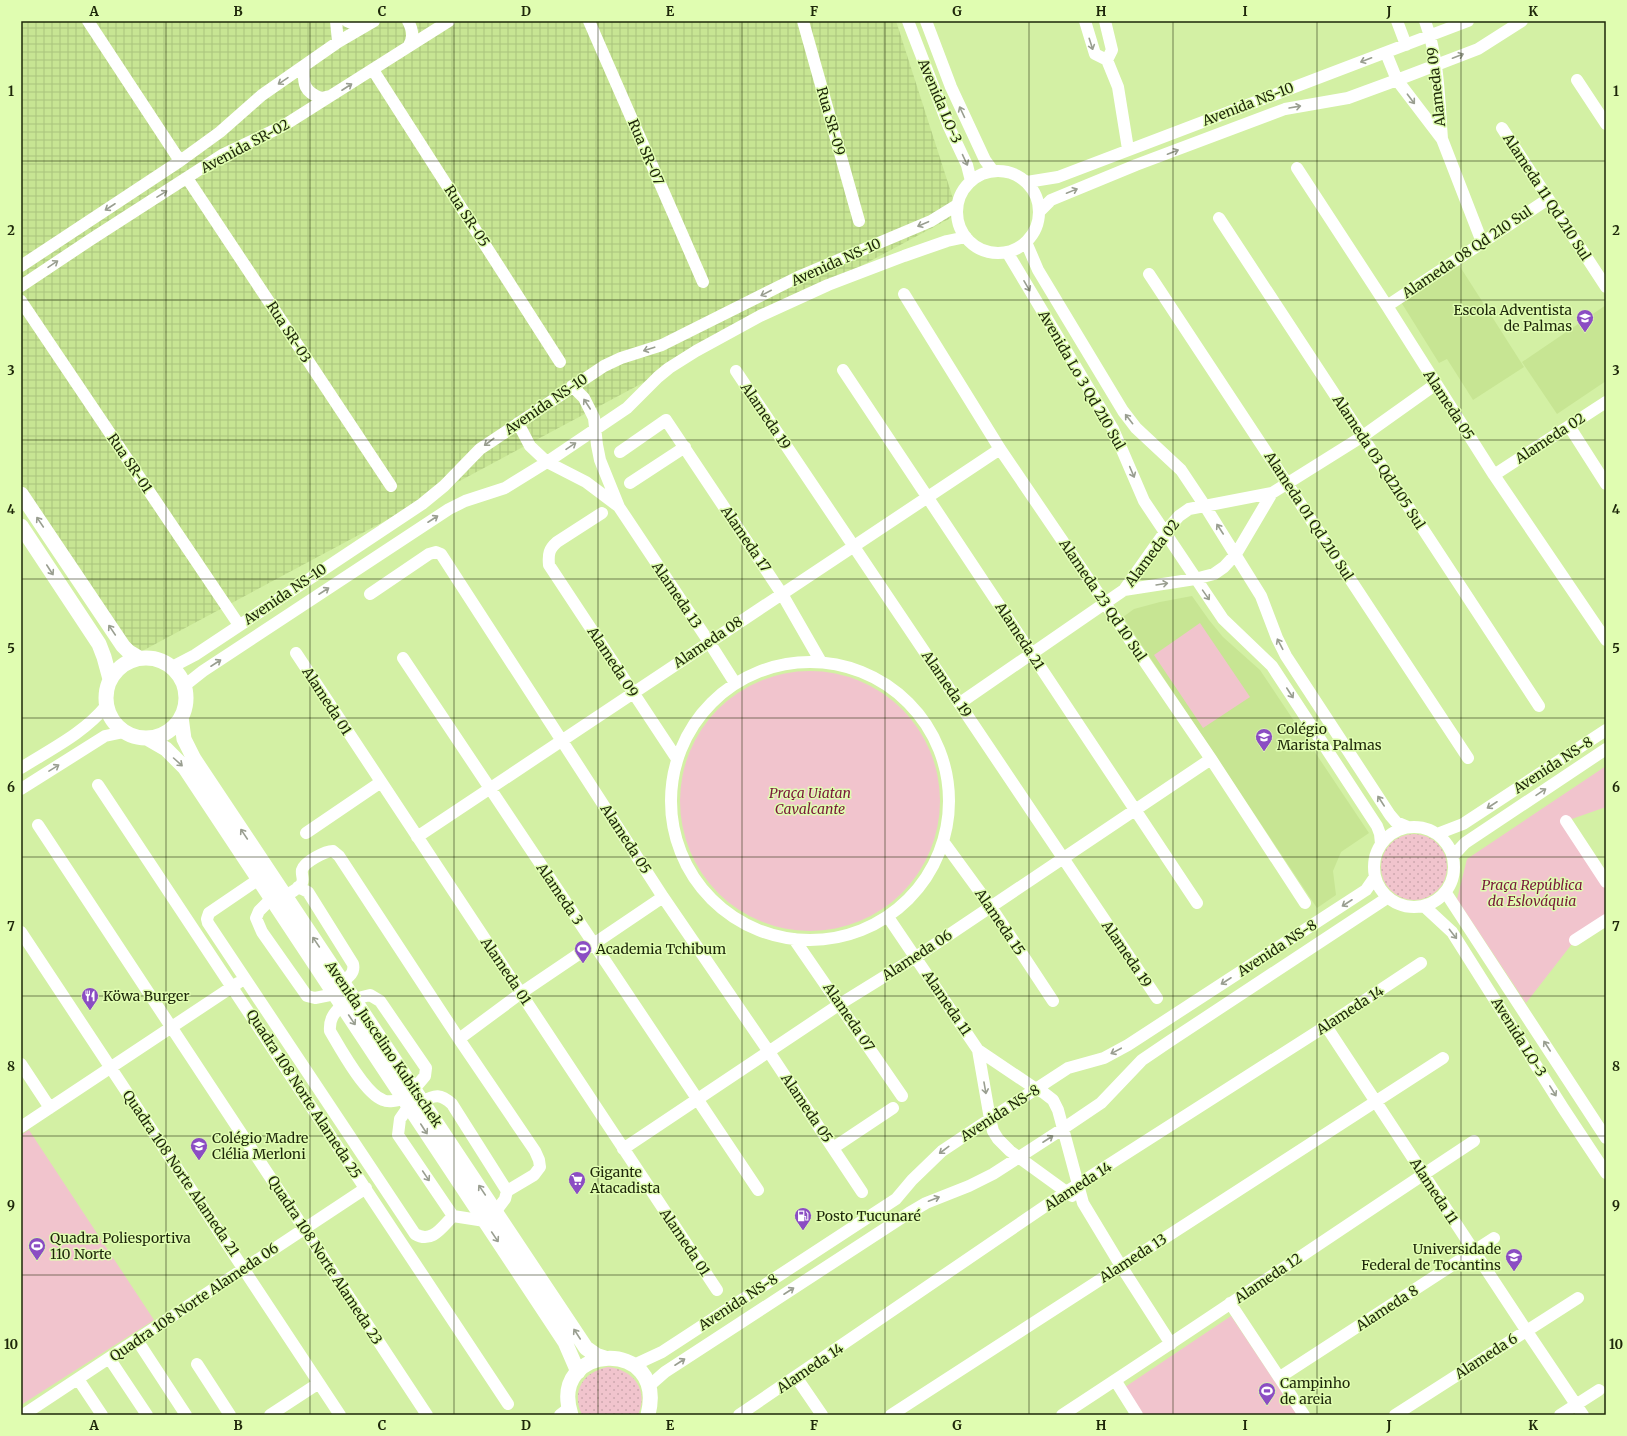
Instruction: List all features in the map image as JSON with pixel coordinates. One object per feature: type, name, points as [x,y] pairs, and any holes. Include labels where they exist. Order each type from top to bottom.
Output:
[{"type":"main road","points":[[21,494],[123,646],[139,658]]},
{"type":"main road","points":[[21,526],[99,644],[110,679]]},
{"type":"main road","points":[[139,658],[156,659],[172,667],[177,672],[184,686],[186,702],[181,717],[175,726],[158,736],[139,738],[124,732],[115,724],[106,706],[106,692],[110,679],[122,665],[139,658]]},
{"type":"main road","name":"Avenida Juscelino Kubitschek","points":[[181,717],[184,739],[194,759],[278,897],[412,1099],[485,1221],[565,1342],[578,1372]]},
{"type":"main road","name":"Avenida Juscelino Kubitschek","points":[[147,738],[166,749],[185,768],[259,879],[278,897]]},
{"type":"main road","name":"Avenida Juscelino Kubitschek","points":[[412,1099],[496,1211],[586,1348],[596,1355],[605,1358]]},
{"type":"main road","points":[[566,1413],[571,1383],[578,1372],[590,1362],[605,1358],[620,1359],[634,1366],[643,1375],[649,1386],[651,1402],[648,1415]]},
{"type":"street","points":[[88,21],[180,161]]},
{"type":"street","points":[[336,21],[338,42]]},
{"type":"street","points":[[347,21],[362,28]]},
{"type":"street","name":"Avenida SR-02","points":[[21,266],[180,161],[220,132],[262,95],[338,42],[374,21]]},
{"type":"street","points":[[408,21],[412,34],[412,42],[408,48]]},
{"type":"street","name":"Avenida SR-02","points":[[21,286],[222,155],[283,126],[333,96],[449,21]]},
{"type":"street","name":"Rua SR-07","points":[[589,21],[703,282]]},
{"type":"street","name":"Rua SR-09","points":[[803,21],[859,221]]},
{"type":"street","name":"Avenida LO-3","points":[[908,21],[949,127],[967,164],[971,181]]},
{"type":"street","name":"Avenida LO-3","points":[[926,21],[951,88],[985,160],[993,171]]},
{"type":"street","points":[[1085,21],[1095,54],[1107,60],[1118,87],[1128,149]]},
{"type":"street","points":[[1105,21],[1112,50],[1107,60]]},
{"type":"street","points":[[1397,21],[1406,45]]},
{"type":"street","name":"Alameda 09","points":[[1425,21],[1430,36],[1436,65],[1442,140]]},
{"type":"street","name":"Avenida NS-10","points":[[1027,182],[1058,177],[1128,149],[1468,21]]},
{"type":"street","points":[[1040,211],[1051,200],[1136,165],[1285,109],[1348,98],[1478,49],[1522,21]]},
{"type":"street","points":[[1386,52],[1397,80],[1442,140],[1482,242]]},
{"type":"street","points":[[304,67],[304,82],[308,91],[321,98],[333,96]]},
{"type":"street","name":"Rua SR-05","points":[[373,70],[560,362]]},
{"type":"street","points":[[1577,80],[1606,124]]},
{"type":"street","name":"Alameda 11 Qd 210 Sul","points":[[1502,128],[1606,287]]},
{"type":"street","name":"Alameda 05","points":[[1297,168],[1387,306],[1494,475],[1606,640]]},
{"type":"street","points":[[993,171],[1005,171],[1017,175],[1027,182],[1034,191],[1040,211],[1038,223],[1034,233],[1018,248],[1007,252],[997,253],[976,247],[966,237],[958,219],[958,205],[964,189],[971,181],[981,174],[993,171]]},
{"type":"street","name":"Rua SR-03","points":[[187,178],[391,486]]},
{"type":"street","name":"Alameda 08 Qd 210 Sul","points":[[1387,306],[1548,199]]},
{"type":"street","name":"Avenida NS-10","points":[[172,667],[195,655],[422,504],[444,486],[480,449],[604,366],[621,358],[662,345],[798,277],[930,221],[958,205]]},
{"type":"street","name":"Alameda 03 Qd2105 Sul","points":[[1220,218],[1539,706]]},
{"type":"street","name":"Avenida NS-10","points":[[184,686],[203,671],[448,509],[505,488],[548,462],[627,408],[658,377],[696,350],[760,316],[828,285],[911,253],[947,241],[966,237]]},
{"type":"street","name":"Avenida Lo 3 Qd 210 Sul","points":[[1026,242],[1038,270],[1123,411],[1136,428],[1181,470],[1236,554],[1261,596],[1277,638],[1286,656],[1390,815],[1396,822],[1408,827]]},
{"type":"street","name":"Avenida Lo 3 Qd 210 Sul","points":[[1007,252],[1113,429],[1144,501],[1223,619],[1272,666],[1378,826],[1381,844]]},
{"type":"street","name":"Alameda 01 Qd 210 Sul","points":[[1149,274],[1468,758]]},
{"type":"street","name":"Alameda 23 Qd 10 Sul","points":[[904,294],[1000,449],[1104,604],[1211,759],[1305,903]]},
{"type":"street","name":"Rua SR-01","points":[[21,301],[239,625]]},
{"type":"street","name":"Alameda 21","points":[[843,370],[1197,903]]},
{"type":"street","name":"Alameda 19","points":[[736,371],[855,546],[1157,998]]},
{"type":"street","points":[[1272,493],[1363,436],[1436,384]]},
{"type":"street","name":"Alameda 13","points":[[572,386],[584,398],[591,410],[596,429],[600,460],[619,507],[709,642],[734,683]]},
{"type":"street","name":"Alameda 02","points":[[1494,475],[1606,402]]},
{"type":"street","name":"Alameda 17","points":[[620,452],[666,420],[782,594],[821,662]]},
{"type":"street","name":"Alameda 13","points":[[518,423],[530,446],[548,462],[586,482],[619,507]]},
{"type":"street","points":[[1569,426],[1606,484]]},
{"type":"street","points":[[630,483],[685,447]]},
{"type":"street","name":"Alameda 08","points":[[417,837],[1000,449]]},
{"type":"street","name":"Alameda 02","points":[[960,704],[1124,590],[1166,532],[1179,516],[1189,509],[1272,493]]},
{"type":"street","name":"Alameda 02","points":[[1124,590],[1195,579],[1214,574],[1224,567],[1236,554],[1272,493]]},
{"type":"street","name":"Alameda 09","points":[[602,513],[551,548],[548,554],[549,565],[677,759]]},
{"type":"street","name":"Alameda 05","points":[[370,594],[429,554],[436,552],[441,554],[663,897],[862,1192]]},
{"type":"street","name":"Alameda 01","points":[[296,653],[716,1290]]},
{"type":"street","name":"Alameda 3","points":[[403,658],[758,1190]]},
{"type":"street","points":[[821,662],[862,672],[897,693],[925,723],[943,761],[950,802],[946,844],[931,872],[912,897],[888,917],[855,934],[818,941],[780,937],[744,924],[713,901],[690,871],[675,835],[671,797],[677,759],[690,730],[710,704],[734,683],[762,670],[791,663],[821,662]]},
{"type":"street","points":[[21,768],[84,728],[95,719],[106,706]]},
{"type":"street","name":"Avenida NS-8","points":[[1437,834],[1463,824],[1606,730]]},
{"type":"street","points":[[21,789],[105,736],[124,732]]},
{"type":"street","name":"Avenida NS-8","points":[[1453,856],[1465,843],[1606,750]]},
{"type":"street","name":"Alameda 06","points":[[623,1149],[840,1004],[916,957],[1211,759]]},
{"type":"street","points":[[306,833],[381,782]]},
{"type":"street","name":"Quadra 108 Norte Alameda 25","points":[[98,785],[508,1404]]},
{"type":"street","points":[[1566,821],[1606,882]]},
{"type":"street","name":"Quadra 108 Norte Alameda 23","points":[[38,825],[427,1415]]},
{"type":"street","points":[[1408,827],[1428,829],[1437,834],[1447,844],[1453,856],[1455,868],[1452,881],[1446,893],[1437,901],[1425,907],[1412,908],[1399,905],[1388,898],[1380,888],[1375,877],[1374,866],[1376,854],[1381,844],[1388,836],[1397,830],[1408,827]]},
{"type":"street","name":"Alameda 15","points":[[946,844],[991,907],[1053,1000]]},
{"type":"street","points":[[278,897],[298,887],[303,880],[302,871],[305,865],[328,851],[333,851],[339,856],[459,1039],[535,1151],[539,1160],[540,1167],[534,1175],[508,1191],[505,1199],[496,1211]]},
{"type":"street","name":"Avenida NS-8","points":[[634,1366],[662,1352],[896,1199],[912,1180],[942,1151],[990,1119],[1068,1068],[1104,1058],[1128,1045],[1366,890],[1375,877]]},
{"type":"street","points":[[259,879],[209,913],[207,919],[208,922],[415,1234],[425,1238],[430,1237],[453,1216]]},
{"type":"street","points":[[298,887],[308,892],[353,964],[354,970],[333,1014],[330,1023],[330,1030],[367,1088],[382,1100],[388,1101],[432,1096],[445,1097],[452,1104],[508,1191]]},
{"type":"street","name":"Avenida LO-3","points":[[1446,893],[1606,1138]]},
{"type":"street","name":"Avenida Juscelino Kubitschek","points":[[278,897],[259,911],[256,918],[262,932],[307,996],[316,998],[343,995]]},
{"type":"street","points":[[459,1039],[521,993],[663,897]]},
{"type":"street","name":"Avenida NS-8","points":[[649,1386],[666,1372],[909,1212],[993,1174],[1064,1128],[1101,1103],[1142,1060],[1164,1044],[1375,905],[1388,898]]},
{"type":"street","name":"Avenida LO-3","points":[[1425,907],[1452,932],[1563,1108],[1606,1173]]},
{"type":"street","name":"Alameda 11","points":[[888,917],[978,1050],[1053,1100],[1064,1128],[1083,1203]]},
{"type":"street","points":[[1575,940],[1606,920]]},
{"type":"street","name":"Quadra 108 Norte Alameda 21","points":[[21,932],[340,1415]]},
{"type":"street","name":"Alameda 07","points":[[794,939],[902,1096]]},
{"type":"street","name":"Alameda 14","points":[[739,1415],[1066,1192],[1326,1026],[1421,963]]},
{"type":"street","points":[[21,1127],[245,979]]},
{"type":"street","points":[[343,995],[370,995],[380,1000],[426,1068],[425,1076],[400,1119],[398,1135],[453,1216],[485,1221]]},
{"type":"street","name":"Alameda 11","points":[[1326,1026],[1583,1415]]},
{"type":"street","name":"Alameda 11","points":[[978,1050],[990,1119],[993,1131],[998,1139],[1004,1146],[1083,1203]]},
{"type":"street","name":"Alameda 13","points":[[891,1415],[1443,1058]]},
{"type":"street","points":[[21,1064],[50,1108]]},
{"type":"street","points":[[833,1148],[893,1108]]},
{"type":"street","name":"Alameda 12","points":[[1062,1415],[1171,1344],[1230,1303],[1474,1141]]},
{"type":"street","name":"Quadra 108 Norte Alameda 06","points":[[23,1415],[366,1188]]},
{"type":"street","points":[[1083,1203],[1171,1344]]},
{"type":"street","points":[[402,1243],[415,1234]]},
{"type":"street","name":"Alameda 8","points":[[1280,1377],[1475,1252],[1494,1238]]},
{"type":"street","name":"Alameda 6","points":[[1395,1415],[1578,1298]]},
{"type":"street","points":[[1230,1303],[1304,1415]]},
{"type":"street","points":[[138,1340],[186,1415]]},
{"type":"street","points":[[109,1358],[147,1415]]},
{"type":"street","points":[[197,1364],[230,1415]]},
{"type":"street","points":[[796,1377],[822,1415]]},
{"type":"street","points":[[78,1379],[102,1415]]},
{"type":"street","points":[[1115,1380],[1138,1415]]},
{"type":"street","points":[[270,1415],[319,1383]]},
{"type":"street","points":[[1560,1415],[1599,1390]]},
{"type":"shaded area","points":[[21,21],[896,21],[958,214],[131,657],[21,489]]},
{"type":"shaded area","points":[[1459,265],[1524,367],[1473,400],[1447,359],[1439,363],[1401,302]]},
{"type":"shaded area","name":"Escola Adventista de Palmas","points":[[1606,305],[1606,381],[1557,414],[1522,362]]},
{"type":"shaded area","name":"Colégio Marista Palmas","points":[[1192,596],[1223,637],[1260,670],[1369,833],[1341,852],[1333,871],[1336,895],[1317,908],[1123,617],[1134,609]]},
{"type":"green space","points":[[1200,623],[1250,697],[1203,728],[1154,655]]},
{"type":"green space","name":"Praça Uiatan Cavalcante","points":[[797,671],[823,671],[848,676],[871,686],[893,700],[911,718],[925,740],[935,763],[940,788],[940,814],[935,839],[925,862],[911,884],[893,902],[871,916],[848,926],[823,931],[797,931],[772,926],[749,916],[727,902],[709,884],[695,862],[685,839],[680,814],[680,788],[685,763],[695,740],[709,718],[727,700],[749,686],[772,676]]},
{"type":"green space","name":"Praça República da Eslováquia","points":[[1606,766],[1606,807],[1566,821],[1606,882],[1606,920],[1575,940],[1526,1003],[1457,899],[1467,859]]},
{"type":"green space","points":[[1414,834],[1426,837],[1437,844],[1444,855],[1447,867],[1444,879],[1437,890],[1426,897],[1414,900],[1402,897],[1391,890],[1384,879],[1381,867],[1384,855],[1391,844],[1402,837]]},
{"type":"green space","points":[[29,1130],[154,1320],[21,1405],[21,1135]]},
{"type":"green space","points":[[1231,1316],[1297,1415],[1144,1415],[1125,1387]]},
{"type":"green space","points":[[608,1367],[625,1372],[637,1383],[642,1397],[638,1415],[582,1415],[578,1398],[582,1384],[592,1373]]},
{"type":"place","name":"Escola Adventista de Palmas","points":[[1585,333]]},
{"type":"place","name":"Colégio Marista Palmas","points":[[1264,752]]},
{"type":"place","name":"Academia Tchibum","points":[[583,964]]},
{"type":"place","name":"Köwa Burger","points":[[90,1011]]},
{"type":"place","name":"Colégio Madre Clélia Merloni","points":[[199,1161]]},
{"type":"place","name":"Gigante Atacadista","points":[[577,1195]]},
{"type":"place","name":"Posto Tucunaré","points":[[803,1231]]},
{"type":"place","name":"Quadra Poliesportiva 110 Norte","points":[[37,1261]]},
{"type":"place","name":"Universidade Federal de Tocantins","points":[[1514,1272]]},
{"type":"place","name":"Campinho de areia","points":[[1267,1406]]}]
